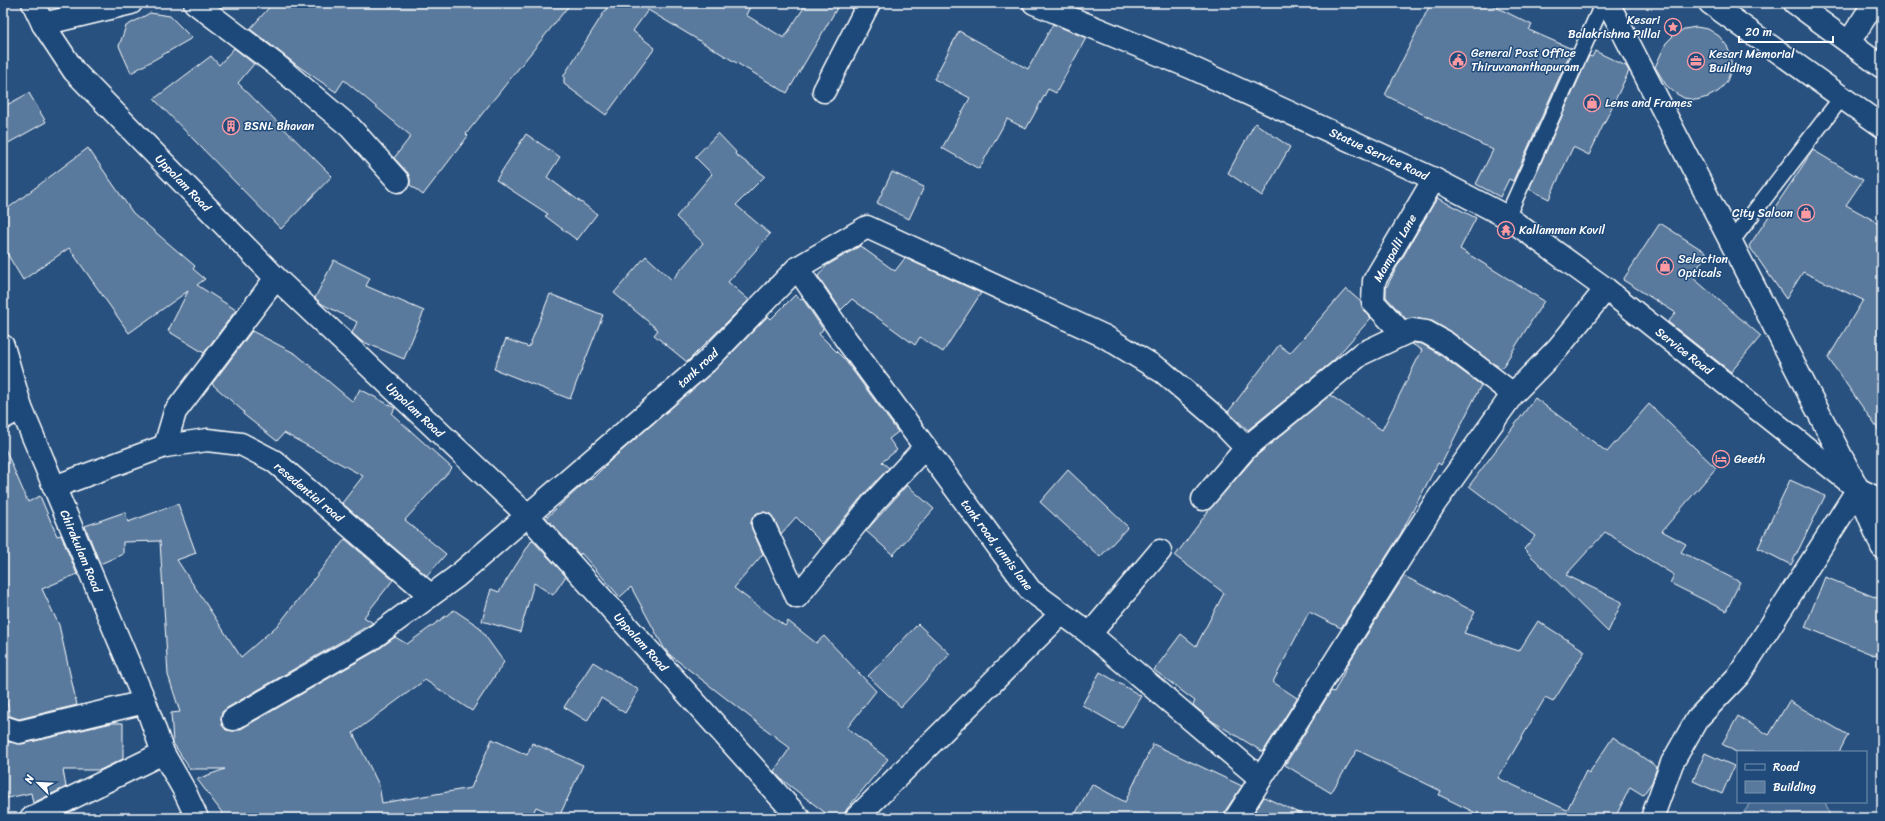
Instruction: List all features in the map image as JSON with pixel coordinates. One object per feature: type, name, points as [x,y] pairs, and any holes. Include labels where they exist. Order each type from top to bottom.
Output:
[{"type":"street","name":"Uppalam Road","points":[[33,3],[43,24],[74,71],[276,278],[528,516],[799,818]]},
{"type":"street","points":[[43,24],[131,3]]},
{"type":"street","points":[[196,3],[274,63],[350,127],[398,180]]},
{"type":"street","points":[[824,91],[869,3]]},
{"type":"street","name":"Statue Service Road","points":[[1034,3],[1190,67],[1434,179],[1507,217]]},
{"type":"street","points":[[1608,3],[1858,489],[1882,547]]},
{"type":"street","points":[[1710,3],[1882,126]]},
{"type":"street","points":[[1795,3],[1882,66]]},
{"type":"street","points":[[1850,42],[1874,3]]},
{"type":"street","name":"Mampalli Lane","points":[[1403,334],[1373,302],[1374,281],[1434,179]]},
{"type":"street","name":"Service Road","points":[[1507,217],[1606,289],[1858,489],[1882,501]]},
{"type":"street","name":"tank road","points":[[233,719],[370,640],[456,577],[706,362],[797,268],[867,227],[1104,336],[1163,372],[1219,420],[1246,448]]},
{"type":"street","name":"tank road, unnis lane","points":[[797,268],[844,338],[1030,590],[1090,634],[1260,778]]},
{"type":"street","points":[[164,446],[175,412],[276,278]]},
{"type":"street","points":[[1236,818],[1435,503],[1514,394],[1558,348],[1606,289]]},
{"type":"street","points":[[1202,499],[1246,448],[1361,354],[1412,330],[1426,332],[1446,343],[1514,394]]},
{"type":"street","name":"Chirakulam Road","points":[[3,346],[12,413],[54,487],[146,702],[163,753],[183,788],[197,818]]},
{"type":"street","name":"resedential road","points":[[54,487],[164,446],[207,440],[241,444],[274,461],[430,595]]},
{"type":"street","points":[[763,524],[797,596],[873,503],[924,447]]},
{"type":"street","points":[[1652,818],[1672,763],[1696,719],[1739,675],[1858,489]]},
{"type":"street","points":[[1090,634],[1160,551]]},
{"type":"street","points":[[856,818],[1061,614]]},
{"type":"street","points":[[3,727],[19,732],[146,702]]},
{"type":"street","points":[[31,818],[163,753]]},
{"type":"lane","points":[[1507,217],[1603,3]]},
{"type":"lane","points":[[1731,242],[1842,97]]},
{"type":"shaded area","points":[[1751,803],[1825,803],[1831,818],[1739,818]]},
{"type":"building","points":[[273,3],[571,3],[466,134],[468,136],[423,195],[410,185],[408,173],[394,158],[411,136],[344,80],[336,92],[298,66],[250,29]]},
{"type":"building","points":[[610,3],[752,3],[746,15],[784,38],[807,3],[840,3],[787,93],[648,10],[633,31],[655,48],[606,115],[564,84],[564,75]]},
{"type":"building","name":"General Post Office Thiruvananthapuram","points":[[1431,3],[1488,3],[1532,25],[1529,30],[1572,49],[1513,181],[1509,179],[1500,197],[1476,184],[1493,150],[1385,95]]},
{"type":"building","points":[[150,13],[170,16],[192,38],[131,73],[119,46],[126,26]]},
{"type":"building","points":[[1053,24],[1086,38],[1056,93],[1048,89],[1026,129],[1007,119],[979,169],[942,148],[970,98],[934,79],[959,31],[1028,69]]},
{"type":"building","name":"Kesari Memorial Building","points":[[1696,27],[1708,29],[1719,36],[1727,46],[1731,57],[1731,70],[1727,81],[1719,91],[1708,97],[1696,100],[1684,98],[1675,93],[1666,85],[1655,67],[1666,43],[1674,35],[1684,29]]},
{"type":"building","name":"BSNL Bhavan","points":[[234,48],[254,64],[238,83],[332,176],[281,229],[154,99],[211,56],[219,65]]},
{"type":"building","name":"Lens and Frames","points":[[1595,51],[1626,66],[1629,71],[1589,155],[1573,147],[1549,199],[1529,189],[1589,56],[1592,57]]},
{"type":"building","points":[[29,93],[46,122],[3,146],[3,107]]},
{"type":"building","points":[[1255,123],[1290,147],[1262,196],[1228,173]]},
{"type":"building","points":[[718,133],[736,152],[735,154],[765,176],[736,205],[770,234],[728,282],[749,300],[687,362],[654,335],[658,330],[614,293],[646,256],[672,280],[703,243],[676,217],[712,174],[695,157]]},
{"type":"building","points":[[526,134],[560,157],[547,177],[597,214],[577,240],[545,216],[548,214],[496,180]]},
{"type":"building","points":[[88,148],[133,213],[195,266],[193,269],[205,279],[197,285],[236,310],[204,353],[168,331],[188,291],[129,333],[69,248],[23,280],[3,247],[3,212]]},
{"type":"building","points":[[1813,150],[1863,180],[1846,205],[1882,225],[1882,435],[1828,358],[1863,300],[1803,272],[1786,299],[1749,246]]},
{"type":"building","points":[[892,172],[924,187],[909,219],[877,203]]},
{"type":"building","points":[[1437,198],[1476,218],[1460,249],[1544,301],[1502,368],[1492,363],[1453,333],[1432,321],[1414,318],[1406,319],[1386,297],[1386,288]]},
{"type":"building","points":[[1660,223],[1707,253],[1692,277],[1761,336],[1731,372],[1668,322],[1676,313],[1623,280]]},
{"type":"building","points":[[860,246],[895,271],[905,258],[981,293],[943,352],[920,337],[915,345],[852,299],[841,310],[818,276],[826,266]]},
{"type":"building","points":[[334,260],[370,278],[366,286],[424,311],[404,359],[361,341],[352,333],[357,322],[322,304],[315,298]]},
{"type":"building","points":[[1346,289],[1361,302],[1364,310],[1371,318],[1333,361],[1248,430],[1228,412],[1279,345],[1290,353]]},
{"type":"building","points":[[550,294],[603,315],[570,399],[494,369],[506,339],[529,347]]},
{"type":"building","points":[[795,295],[801,300],[802,298],[823,329],[819,334],[845,360],[898,432],[889,439],[897,450],[882,462],[889,468],[863,495],[823,544],[796,517],[781,534],[770,514],[764,512],[757,513],[753,517],[751,523],[752,529],[763,554],[734,588],[785,626],[788,621],[816,643],[824,636],[876,691],[847,728],[888,759],[847,809],[842,818],[832,818],[781,779],[774,771],[790,748],[670,655],[664,648],[631,587],[620,597],[581,553],[580,555],[546,518],[714,371],[768,316],[771,319]]},
{"type":"building","points":[[252,331],[296,354],[353,402],[360,389],[395,408],[392,414],[452,468],[405,520],[446,554],[427,576],[342,503],[363,476],[284,433],[277,441],[243,414],[244,412],[212,384]]},
{"type":"building","points":[[1412,344],[1422,344],[1439,354],[1481,385],[1441,465],[1438,463],[1400,535],[1341,628],[1309,612],[1273,682],[1297,698],[1263,752],[1212,721],[1193,705],[1195,701],[1154,670],[1181,634],[1196,646],[1224,593],[1175,556],[1209,510],[1255,457],[1330,395],[1382,430],[1422,350]]},
{"type":"building","points":[[1535,398],[1607,452],[1649,404],[1716,468],[1662,531],[1686,544],[1681,552],[1740,582],[1726,611],[1670,583],[1674,575],[1605,532],[1566,575],[1622,602],[1608,632],[1524,549],[1535,536],[1469,486]]},
{"type":"building","points":[[3,444],[28,502],[40,496],[57,536],[61,535],[77,574],[42,589],[59,625],[77,705],[19,719],[10,716],[3,685]]},
{"type":"building","points":[[1068,470],[1128,527],[1100,557],[1040,502]]},
{"type":"building","points":[[1790,480],[1825,496],[1791,565],[1758,548]]},
{"type":"building","points":[[907,485],[934,509],[893,555],[866,531]]},
{"type":"building","points":[[178,504],[196,553],[177,560],[241,657],[279,624],[345,539],[393,580],[364,617],[373,623],[227,708],[222,712],[221,719],[222,725],[226,730],[239,730],[376,651],[395,637],[407,644],[454,610],[478,626],[504,662],[472,711],[425,680],[353,733],[379,785],[382,803],[471,788],[492,739],[527,755],[532,743],[583,765],[559,817],[536,807],[531,818],[226,818],[197,779],[225,769],[190,769],[173,743],[171,713],[180,712],[168,675],[160,541],[123,542],[123,554],[100,564],[85,526],[125,512],[128,522]]},
{"type":"building","points":[[532,540],[566,576],[553,595],[534,583],[520,632],[482,621],[491,589],[499,592]]},
{"type":"building","points":[[1404,576],[1475,612],[1464,633],[1519,651],[1538,621],[1585,651],[1553,702],[1545,698],[1498,778],[1567,810],[1586,771],[1589,773],[1613,737],[1657,767],[1652,782],[1643,795],[1630,787],[1615,818],[1486,818],[1439,795],[1441,791],[1357,750],[1331,793],[1285,765],[1331,691],[1334,692],[1350,661]]},
{"type":"building","points":[[1825,577],[1882,600],[1882,640],[1876,656],[1805,627]]},
{"type":"building","points":[[918,624],[950,654],[901,707],[868,676]]},
{"type":"building","points":[[593,662],[639,690],[625,713],[601,698],[587,721],[564,707]]},
{"type":"building","points":[[1100,672],[1141,696],[1122,728],[1082,705]]},
{"type":"building","points":[[1789,701],[1848,735],[1840,751],[1736,752],[1722,744],[1738,716],[1769,735]]},
{"type":"building","points":[[112,723],[123,723],[123,759],[100,770],[63,770],[66,787],[33,803],[31,793],[3,799],[3,743],[9,742],[22,744]]},
{"type":"building","points":[[1153,744],[1242,786],[1225,811],[1224,818],[1073,818],[1092,784],[1125,802]]},
{"type":"building","points":[[1705,753],[1734,766],[1722,794],[1693,781]]},
{"type":"building","points":[[1264,797],[1310,818],[1251,818]]},
{"type":"place","name":"Kesari Balakrishna Pillai","points":[[1673,27]]},
{"type":"place","name":"General Post Office Thiruvananthapuram","points":[[1458,60]]},
{"type":"place","name":"Kesari Memorial Building","points":[[1696,61]]},
{"type":"place","name":"Lens and Frames","points":[[1592,103]]},
{"type":"place","name":"BSNL Bhavan","points":[[231,126]]},
{"type":"place","name":"City Saloon","points":[[1806,213]]},
{"type":"place","name":"Kallamman Kovil","points":[[1506,230]]},
{"type":"place","name":"Selection Opticals","points":[[1665,266]]},
{"type":"place","name":"Geeth","points":[[1721,459]]}]
